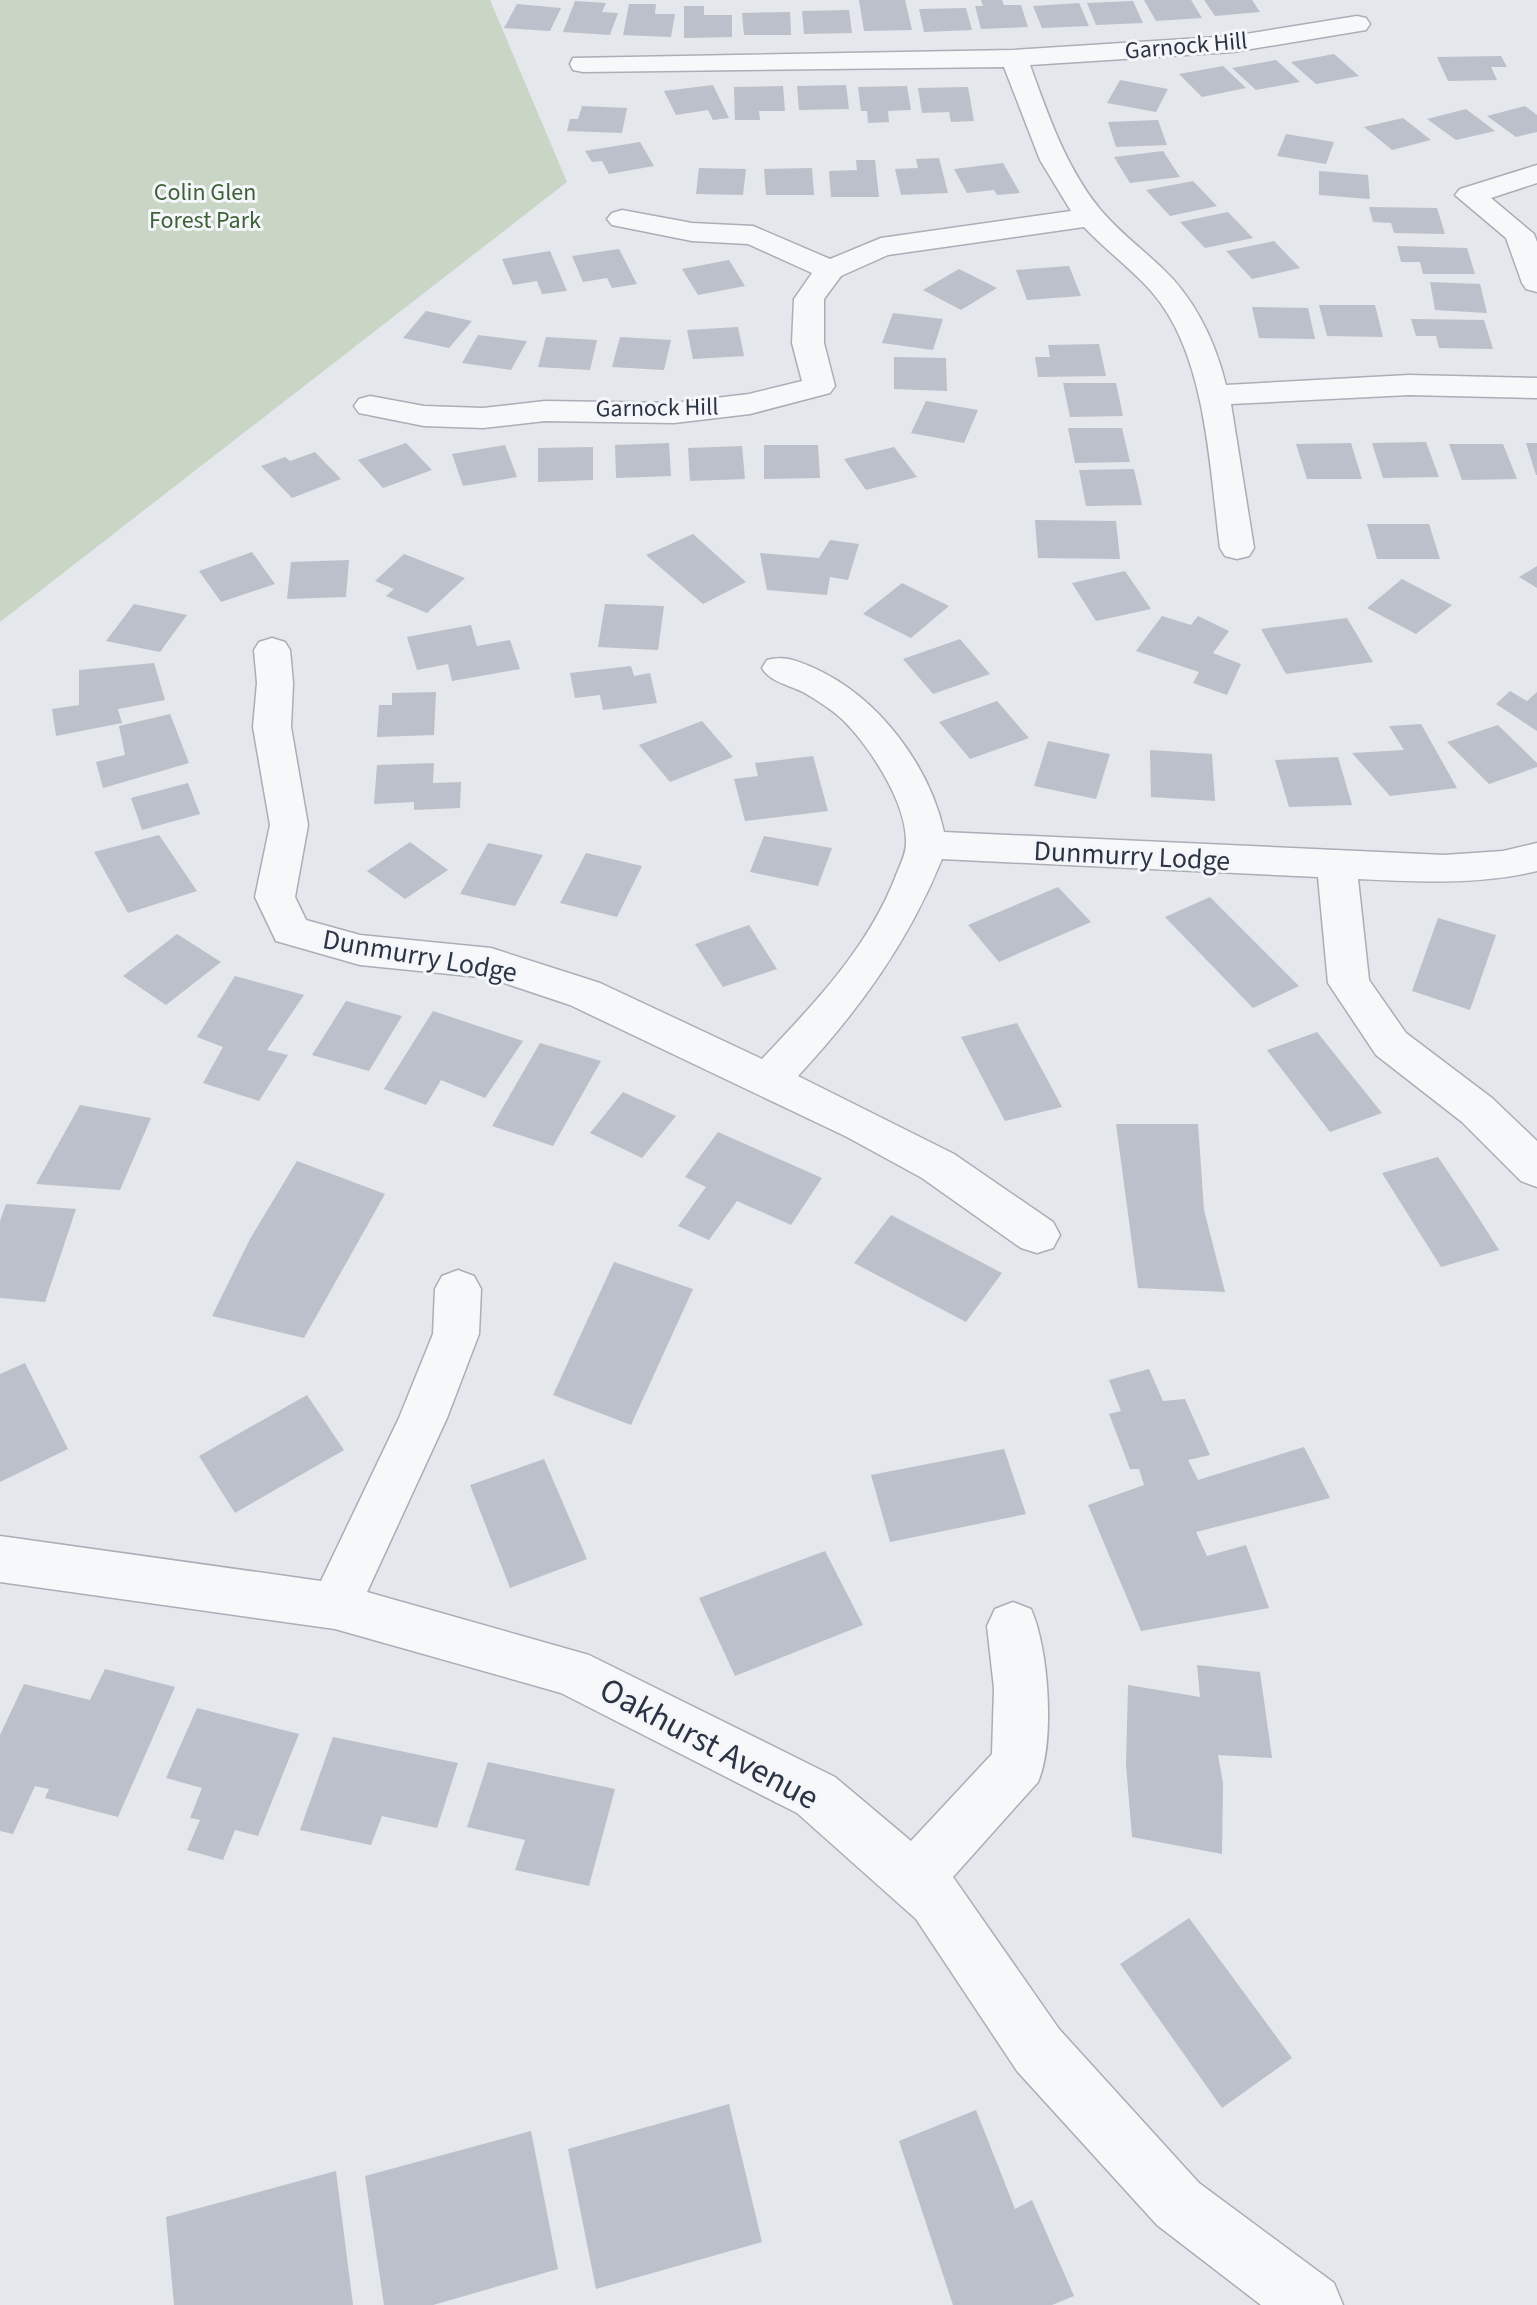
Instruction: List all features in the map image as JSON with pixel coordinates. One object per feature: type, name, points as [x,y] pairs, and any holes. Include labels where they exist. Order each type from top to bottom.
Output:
[{"type":"street","name":"Garnock Hill","points":[[583,64],[957,61],[1233,44],[1357,24]]},
{"type":"street","points":[[1014,58],[1044,142],[1091,217],[1152,271],[1187,322],[1216,395],[1237,548]]},
{"type":"street","points":[[1537,174],[1470,195],[1519,234],[1537,283]]},
{"type":"street","points":[[622,219],[692,232],[753,235],[830,270],[881,247],[1091,217]]},
{"type":"street","name":"Garnock Hill","points":[[370,406],[424,416],[483,418],[545,411],[674,413],[750,404],[819,386],[808,343],[809,299],[830,270]]},
{"type":"street","points":[[1216,395],[1409,385],[1537,388]]},
{"type":"street","name":"Dunmurry Lodge","points":[[272,650],[275,683],[272,727],[289,825],[275,897],[290,931],[360,950],[491,963],[585,994],[862,1125],[938,1166],[1037,1235]]},
{"type":"street","points":[[769,1080],[824,1021],[879,951],[905,902],[926,845],[921,819],[903,775],[867,720],[824,685],[780,668]]},
{"type":"street","name":"Dunmurry Lodge","points":[[926,845],[1444,869],[1503,865],[1537,857]]},
{"type":"street","points":[[1337,865],[1349,983],[1391,1044],[1477,1110],[1537,1169]]},
{"type":"street","points":[[335,1606],[423,1418],[456,1334],[458,1289]]},
{"type":"street","name":"Oakhurst Avenue","points":[[0,1559],[335,1606],[571,1672],[816,1795],[936,1899],[1038,2050],[1178,2204],[1312,2305]]},
{"type":"street","points":[[913,1880],[1019,1764],[1020,1688],[1013,1626]]},
{"type":"green space","name":"Colin Glen Forest Park","points":[[0,0],[490,0],[567,182],[0,622]]},
{"type":"building","points":[[859,0],[905,0],[912,30],[864,31]]},
{"type":"building","points":[[981,0],[1002,0],[1004,5],[1021,5],[1028,27],[981,29],[975,6],[983,6]]},
{"type":"building","points":[[1144,0],[1191,0],[1202,18],[1156,21]]},
{"type":"building","points":[[1204,0],[1252,0],[1260,12],[1215,16]]},
{"type":"building","points":[[575,1],[606,3],[602,12],[618,13],[610,35],[563,32]]},
{"type":"building","points":[[1133,1],[1143,23],[1096,25],[1087,3]]},
{"type":"building","points":[[1079,3],[1089,26],[1042,28],[1033,6]]},
{"type":"building","points":[[517,4],[561,8],[550,31],[504,28]]},
{"type":"building","points":[[629,4],[656,4],[655,14],[675,14],[671,37],[623,35]]},
{"type":"building","points":[[684,6],[704,6],[704,15],[732,15],[732,37],[684,38]]},
{"type":"building","points":[[966,8],[972,30],[924,32],[919,9]]},
{"type":"building","points":[[849,10],[852,33],[804,34],[802,11]]},
{"type":"building","points":[[790,12],[791,35],[744,35],[742,13]]},
{"type":"building","points":[[1334,54],[1359,76],[1316,84],[1291,62]]},
{"type":"building","points":[[1501,56],[1507,67],[1491,67],[1497,80],[1448,81],[1437,57]]},
{"type":"building","points":[[1276,60],[1300,82],[1256,90],[1232,68]]},
{"type":"building","points":[[1223,66],[1246,88],[1202,97],[1179,74]]},
{"type":"building","points":[[1120,80],[1168,89],[1156,112],[1107,103]]},
{"type":"building","points":[[713,85],[729,118],[713,120],[708,110],[676,115],[664,91]]},
{"type":"building","points":[[846,85],[849,109],[799,110],[797,86]]},
{"type":"building","points":[[783,86],[785,111],[759,111],[760,120],[735,120],[734,87]]},
{"type":"building","points":[[907,86],[911,110],[888,111],[889,122],[868,123],[867,111],[861,111],[858,87]]},
{"type":"building","points":[[968,87],[974,121],[951,122],[949,112],[922,113],[918,88]]},
{"type":"building","points":[[582,106],[627,108],[622,133],[567,131],[570,119],[578,119]]},
{"type":"building","points":[[1525,106],[1537,115],[1537,132],[1516,137],[1487,116]]},
{"type":"building","points":[[1466,109],[1495,131],[1456,140],[1427,119]]},
{"type":"building","points":[[1403,118],[1431,140],[1392,150],[1364,127]]},
{"type":"building","points":[[1158,120],[1167,145],[1116,147],[1108,122]]},
{"type":"building","points":[[1286,134],[1334,142],[1326,164],[1277,156]]},
{"type":"building","points":[[640,142],[654,166],[609,174],[602,161],[592,162],[585,151]]},
{"type":"building","points":[[1163,151],[1180,177],[1130,183],[1114,157]]},
{"type":"building","points":[[939,158],[948,193],[901,195],[895,169],[918,168],[916,159]]},
{"type":"building","points":[[856,160],[875,160],[879,197],[831,197],[829,171],[857,170]]},
{"type":"building","points":[[1003,163],[1020,193],[997,195],[994,190],[967,193],[954,169]]},
{"type":"building","points":[[699,168],[746,169],[743,195],[696,194]]},
{"type":"building","points":[[812,168],[814,195],[766,195],[764,169]]},
{"type":"building","points":[[1319,171],[1368,175],[1370,199],[1319,195]]},
{"type":"building","points":[[1193,181],[1217,206],[1170,216],[1146,190]]},
{"type":"building","points":[[1369,207],[1437,208],[1445,234],[1394,233],[1391,223],[1373,222]]},
{"type":"building","points":[[1228,212],[1253,238],[1205,248],[1180,222]]},
{"type":"building","points":[[1274,241],[1300,268],[1252,279],[1226,251]]},
{"type":"building","points":[[1397,246],[1467,248],[1475,274],[1423,274],[1420,262],[1401,262]]},
{"type":"building","points":[[619,249],[637,284],[612,288],[607,278],[583,282],[572,256]]},
{"type":"building","points":[[550,251],[567,291],[542,294],[537,281],[513,285],[502,259]]},
{"type":"building","points":[[729,260],[745,286],[698,295],[682,269]]},
{"type":"building","points":[[1069,266],[1081,296],[1027,300],[1016,270]]},
{"type":"building","points":[[959,269],[997,288],[961,310],[923,290]]},
{"type":"building","points":[[1430,282],[1480,284],[1487,313],[1435,310]]},
{"type":"building","points":[[1319,305],[1375,305],[1383,337],[1327,336]]},
{"type":"building","points":[[1252,307],[1308,308],[1315,339],[1259,338]]},
{"type":"building","points":[[426,311],[472,321],[449,348],[403,338]]},
{"type":"building","points":[[893,313],[943,319],[933,350],[882,343]]},
{"type":"building","points":[[1411,319],[1484,320],[1493,349],[1439,348],[1436,336],[1416,336]]},
{"type":"building","points":[[738,327],[744,356],[693,359],[687,330]]},
{"type":"building","points":[[478,335],[527,341],[511,370],[462,363]]},
{"type":"building","points":[[546,337],[597,340],[590,370],[538,367]]},
{"type":"building","points":[[620,337],[671,340],[664,370],[612,367]]},
{"type":"building","points":[[1099,344],[1106,376],[1038,377],[1035,357],[1050,357],[1048,345]]},
{"type":"building","points":[[894,357],[946,358],[947,391],[894,389]]},
{"type":"building","points":[[1063,383],[1116,383],[1123,416],[1070,417]]},
{"type":"building","points":[[926,401],[978,410],[964,443],[911,433]]},
{"type":"building","points":[[1068,428],[1122,428],[1130,462],[1075,463]]},
{"type":"building","points":[[1426,442],[1439,477],[1383,478],[1372,443]]},
{"type":"building","points":[[406,443],[432,470],[383,488],[358,460]]},
{"type":"building","points":[[669,443],[671,476],[616,478],[615,445]]},
{"type":"building","points":[[1351,443],[1362,479],[1307,479],[1296,444]]},
{"type":"building","points":[[1526,443],[1537,443],[1537,475],[1536,475]]},
{"type":"building","points":[[1449,444],[1503,444],[1517,479],[1462,480]]},
{"type":"building","points":[[505,445],[517,477],[463,486],[452,454]]},
{"type":"building","points":[[764,445],[818,445],[820,478],[764,479]]},
{"type":"building","points":[[742,446],[745,479],[690,481],[688,448]]},
{"type":"building","points":[[593,447],[593,480],[538,482],[538,448]]},
{"type":"building","points":[[894,447],[917,477],[866,490],[844,459]]},
{"type":"building","points":[[315,452],[341,479],[292,498],[261,466],[285,457],[290,461]]},
{"type":"building","points":[[1134,469],[1142,505],[1086,506],[1079,470]]},
{"type":"building","points":[[1035,520],[1116,521],[1120,559],[1038,558]]},
{"type":"building","points":[[1367,524],[1429,524],[1440,559],[1377,559]]},
{"type":"building","points":[[693,534],[746,582],[703,604],[646,555]]},
{"type":"building","points":[[830,540],[859,544],[848,580],[830,577],[827,595],[767,590],[760,553],[819,558]]},
{"type":"building","points":[[252,552],[275,584],[221,602],[199,571]]},
{"type":"building","points":[[404,554],[465,578],[427,613],[386,596],[394,589],[375,581]]},
{"type":"building","points":[[349,560],[346,597],[287,599],[291,562]]},
{"type":"building","points":[[1537,566],[1537,588],[1519,577]]},
{"type":"building","points":[[1125,571],[1151,609],[1096,621],[1072,583]]},
{"type":"building","points":[[1402,579],[1452,605],[1416,634],[1367,608]]},
{"type":"building","points":[[902,583],[949,606],[911,638],[863,614]]},
{"type":"building","points":[[134,604],[187,615],[160,652],[106,641]]},
{"type":"building","points":[[605,604],[664,606],[658,650],[598,647]]},
{"type":"building","points":[[1162,616],[1191,625],[1198,616],[1229,631],[1213,653],[1241,664],[1227,695],[1193,683],[1199,672],[1136,651]]},
{"type":"building","points":[[1347,618],[1373,662],[1286,674],[1261,629]]},
{"type":"building","points":[[471,625],[477,646],[510,640],[520,669],[452,681],[448,664],[417,670],[407,637]]},
{"type":"building","points":[[960,639],[990,674],[933,694],[903,659]]},
{"type":"building","points":[[154,663],[165,700],[118,709],[122,723],[56,736],[52,709],[79,705],[79,670]]},
{"type":"building","points":[[631,666],[634,676],[650,673],[657,703],[603,710],[600,695],[575,698],[570,673]]},
{"type":"building","points":[[1510,691],[1527,701],[1537,692],[1537,731],[1496,704]]},
{"type":"building","points":[[436,692],[434,735],[377,737],[379,705],[392,705],[392,693]]},
{"type":"building","points":[[997,701],[1029,738],[970,759],[939,722]]},
{"type":"building","points":[[170,714],[189,763],[103,788],[96,762],[125,755],[119,726]]},
{"type":"building","points":[[702,721],[733,757],[670,782],[639,745]]},
{"type":"building","points":[[1421,724],[1457,788],[1390,796],[1352,753],[1404,750],[1389,726]]},
{"type":"building","points":[[1498,725],[1537,763],[1537,767],[1489,784],[1447,742]]},
{"type":"building","points":[[1048,741],[1110,754],[1096,799],[1034,786]]},
{"type":"building","points":[[1150,750],[1212,754],[1215,801],[1151,797]]},
{"type":"building","points":[[813,756],[828,811],[745,821],[734,779],[758,776],[755,763]]},
{"type":"building","points":[[1338,757],[1352,805],[1289,807],[1275,760]]},
{"type":"building","points":[[434,763],[433,783],[461,782],[460,808],[414,810],[414,802],[374,804],[377,765]]},
{"type":"building","points":[[188,783],[200,814],[142,830],[131,798]]},
{"type":"building","points":[[159,835],[197,891],[128,913],[94,852]]},
{"type":"building","points":[[764,836],[832,848],[818,886],[750,872]]},
{"type":"building","points":[[410,842],[448,870],[405,899],[367,871]]},
{"type":"building","points":[[488,843],[543,855],[515,906],[460,894]]},
{"type":"building","points":[[586,853],[642,866],[617,917],[560,903]]},
{"type":"building","points":[[1058,887],[1091,922],[999,962],[968,925]]},
{"type":"building","points":[[1210,897],[1299,986],[1253,1008],[1165,917]]},
{"type":"building","points":[[1438,918],[1496,935],[1470,1010],[1412,991]]},
{"type":"building","points":[[749,925],[777,969],[723,987],[695,944]]},
{"type":"building","points":[[177,934],[221,962],[166,1005],[123,976]]},
{"type":"building","points":[[235,976],[304,995],[267,1050],[288,1055],[259,1101],[203,1083],[223,1047],[197,1037]]},
{"type":"building","points":[[346,1001],[402,1016],[369,1071],[312,1055]]},
{"type":"building","points":[[433,1011],[523,1041],[485,1098],[441,1080],[426,1105],[384,1089]]},
{"type":"building","points":[[1017,1023],[1062,1107],[1005,1121],[961,1037]]},
{"type":"building","points":[[1317,1032],[1382,1113],[1330,1132],[1267,1050]]},
{"type":"building","points":[[540,1043],[601,1061],[553,1146],[492,1126]]},
{"type":"building","points":[[623,1092],[676,1116],[642,1158],[590,1133]]},
{"type":"building","points":[[80,1105],[151,1118],[120,1190],[36,1184]]},
{"type":"building","points":[[1116,1124],[1198,1124],[1204,1210],[1225,1292],[1138,1288]]},
{"type":"building","points":[[718,1132],[822,1178],[791,1225],[737,1201],[709,1240],[678,1226],[706,1187],[685,1177]]},
{"type":"building","points":[[1438,1157],[1499,1250],[1441,1267],[1382,1173]]},
{"type":"building","points":[[297,1161],[385,1194],[304,1338],[212,1316],[250,1239]]},
{"type":"building","points":[[6,1204],[76,1209],[45,1302],[0,1298],[0,1221]]},
{"type":"building","points":[[891,1215],[1002,1273],[966,1322],[854,1263]]},
{"type":"building","points":[[614,1262],[693,1289],[631,1425],[553,1395]]},
{"type":"building","points":[[25,1363],[68,1449],[0,1482],[0,1374]]},
{"type":"building","points":[[1149,1369],[1163,1401],[1185,1399],[1210,1455],[1188,1460],[1198,1480],[1304,1447],[1330,1498],[1196,1532],[1207,1556],[1246,1545],[1269,1608],[1141,1631],[1088,1505],[1144,1485],[1139,1469],[1130,1469],[1109,1414],[1121,1411],[1109,1380]]},
{"type":"building","points":[[307,1395],[344,1450],[235,1513],[199,1456]]},
{"type":"building","points":[[1004,1449],[1026,1514],[890,1542],[871,1475]]},
{"type":"building","points":[[544,1459],[587,1559],[510,1588],[470,1485]]},
{"type":"building","points":[[825,1551],[863,1625],[735,1676],[699,1598]]},
{"type":"building","points":[[1197,1665],[1260,1672],[1272,1758],[1218,1755],[1223,1783],[1222,1854],[1132,1837],[1126,1764],[1128,1685],[1200,1697]]},
{"type":"building","points":[[105,1669],[175,1687],[118,1817],[45,1798],[49,1789],[35,1786],[13,1834],[0,1831],[0,1735],[24,1684],[90,1700]]},
{"type":"building","points":[[197,1708],[299,1734],[258,1836],[235,1830],[223,1860],[187,1850],[200,1820],[190,1818],[202,1788],[166,1778]]},
{"type":"building","points":[[333,1737],[458,1763],[437,1828],[382,1816],[371,1845],[300,1830]]},
{"type":"building","points":[[488,1762],[615,1789],[589,1886],[515,1870],[525,1840],[467,1827]]},
{"type":"building","points":[[1189,1918],[1292,2058],[1222,2108],[1120,1964]]},
{"type":"building","points":[[729,2104],[762,2242],[596,2289],[568,2149]]},
{"type":"building","points":[[976,2110],[1015,2209],[1032,2200],[1074,2296],[1052,2305],[953,2305],[899,2141]]},
{"type":"building","points":[[531,2131],[558,2269],[433,2305],[384,2305],[365,2176]]},
{"type":"building","points":[[336,2171],[353,2305],[174,2305],[166,2217]]}]
